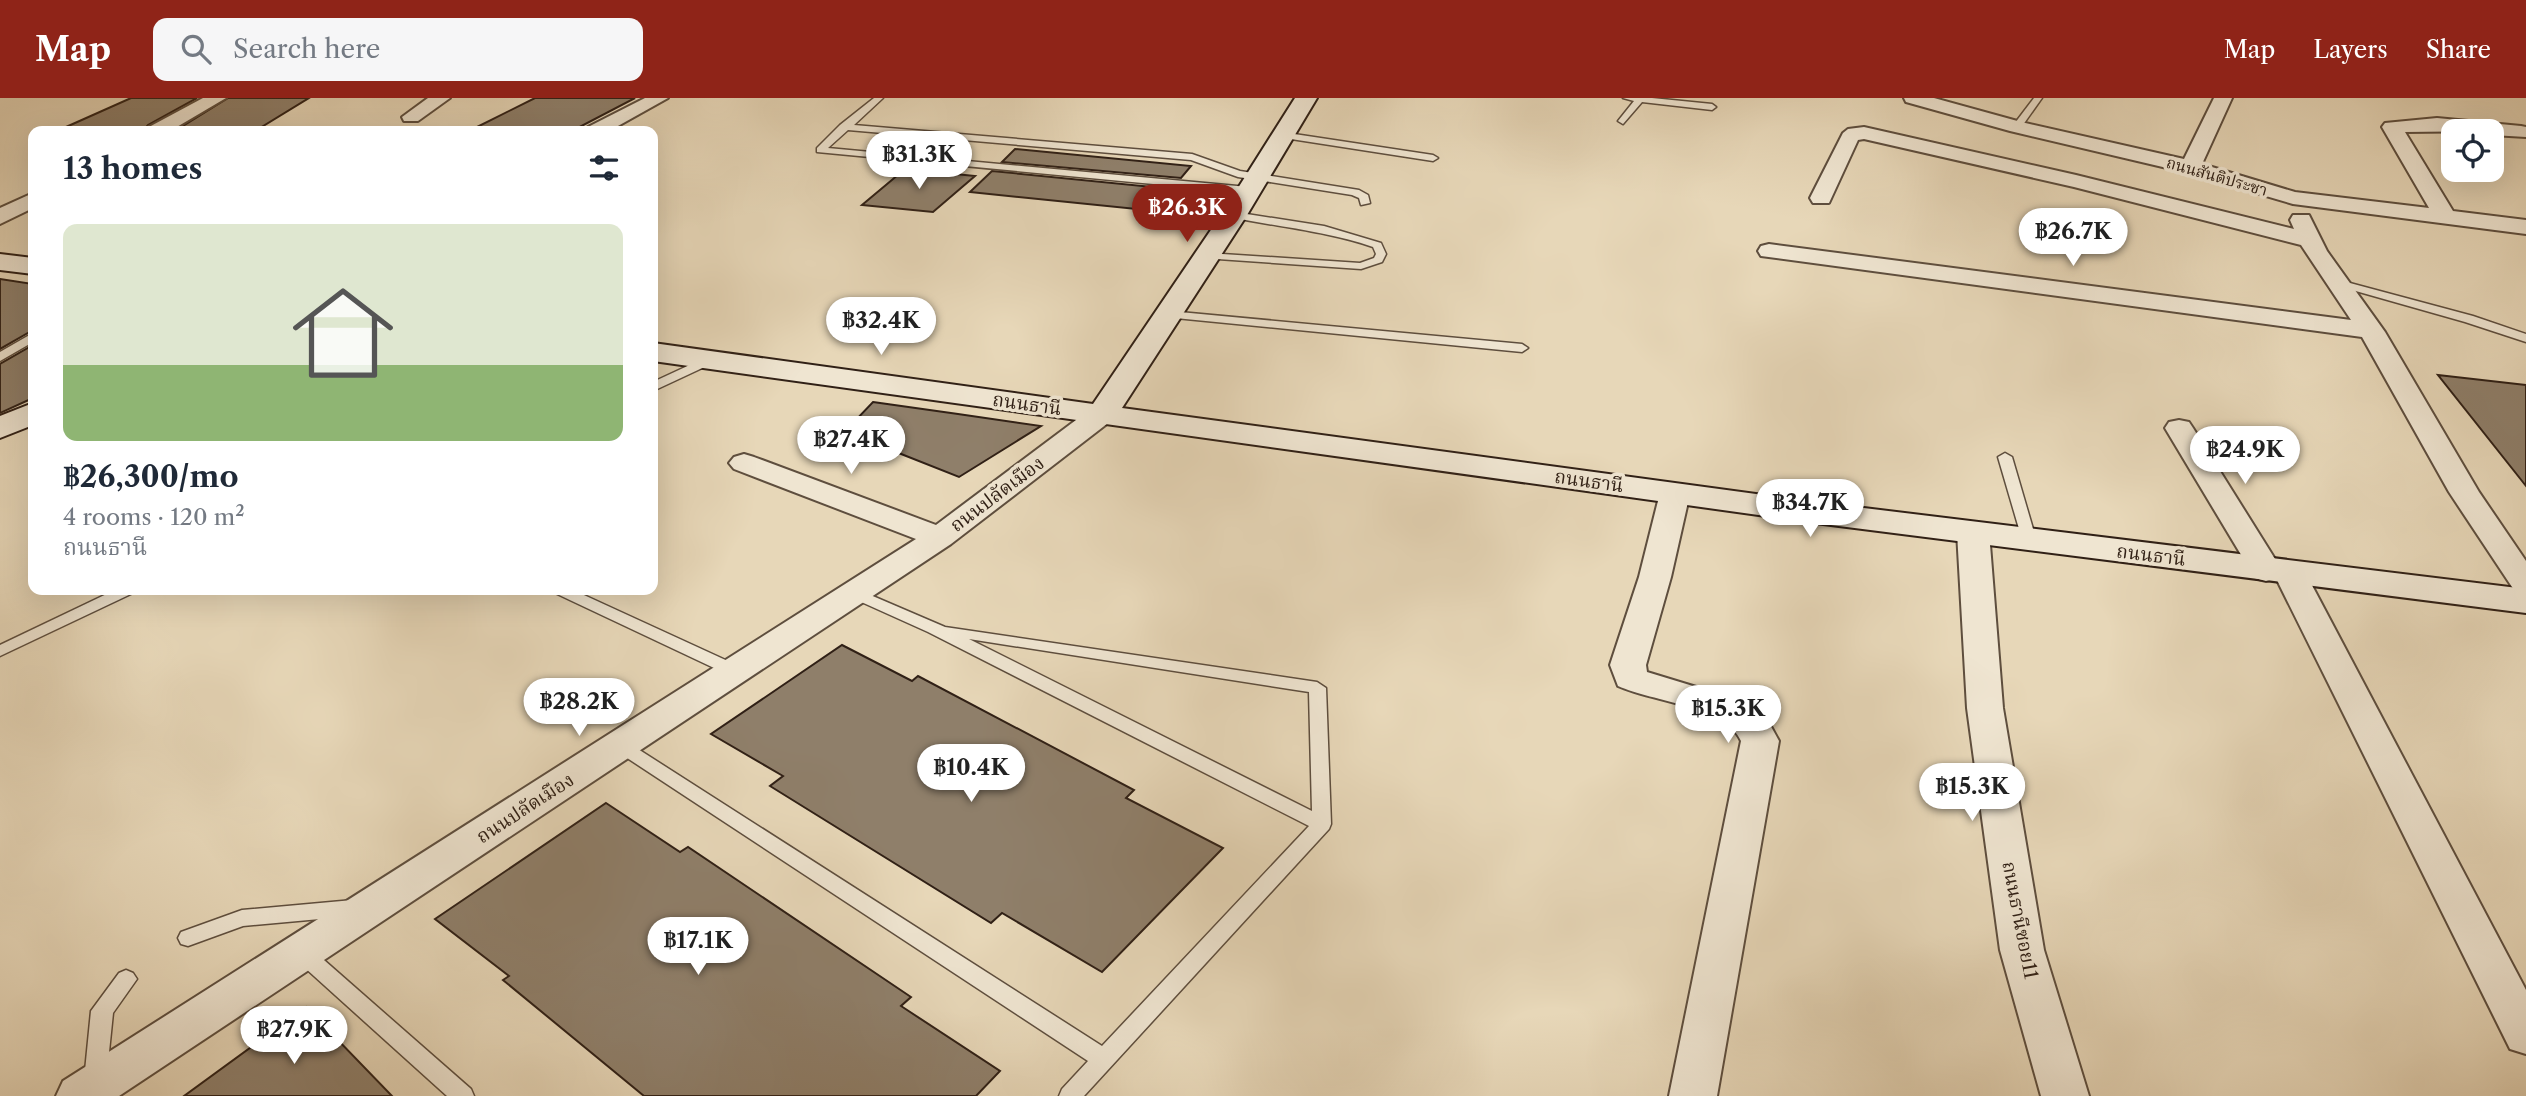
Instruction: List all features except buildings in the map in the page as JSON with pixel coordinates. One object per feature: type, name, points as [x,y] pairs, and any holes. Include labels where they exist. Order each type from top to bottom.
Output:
[{"type":"street","points":[[165,126],[217,98]]},
{"type":"street","points":[[411,117],[441,98]]},
{"type":"street","points":[[606,126],[659,98]]},
{"type":"street","points":[[1102,414],[1234,215],[1306,98]]},
{"type":"street","name":"ถนนสันติประชา","points":[[1913,98],[2017,127],[2190,167],[2293,198],[2526,227]]},
{"type":"street","points":[[2190,167],[2223,98]]},
{"type":"street","points":[[2446,218],[2392,127],[2437,124],[2521,132]]},
{"type":"street","points":[[1821,198],[1850,137],[1855,133],[1864,133],[2076,181],[2309,240]]},
{"type":"street","points":[[2293,198],[2309,240],[2370,330],[2495,543],[2526,583]]},
{"type":"street","points":[[0,217],[28,202]]},
{"type":"street","points":[[1769,251],[2370,330]]},
{"type":"street","points":[[0,262],[28,265]]},
{"type":"street","name":"ถนนธานี","points":[[658,353],[1675,493],[2278,572],[2526,601]]},
{"type":"street","name":"ถนนปลัดเมือง","points":[[87,1091],[737,672],[940,537],[1102,414]]},
{"type":"street","points":[[0,428],[28,415]]},
{"type":"street","points":[[2179,428],[2278,572],[2526,1035]]},
{"type":"street","points":[[744,463],[940,537]]},
{"type":"street","points":[[1675,493],[1655,577],[1628,665],[1631,678],[1647,687],[1721,706],[1751,722],[1759,741],[1693,1096]]},
{"type":"street","name":"ถนนธานีซอย11","points":[[1973,532],[1985,708],[2022,950],[2066,1096]]},
{"type":"lane","points":[[878,98],[820,150],[1354,191],[1364,197],[1365,203]]},
{"type":"lane","points":[[1627,98],[1712,107]]},
{"type":"lane","points":[[2017,127],[2038,98]]},
{"type":"lane","points":[[1623,121],[1641,99]]},
{"type":"lane","points":[[844,127],[1192,157],[1252,183]]},
{"type":"lane","points":[[1281,135],[1433,158]]},
{"type":"lane","points":[[1207,256],[1361,266],[1378,260],[1381,254],[1377,245],[1350,235],[1316,226],[1234,215]]},
{"type":"lane","points":[[2335,282],[2469,319],[2526,338]]},
{"type":"lane","points":[[1169,315],[1522,348]]},
{"type":"lane","points":[[0,357],[28,340]]},
{"type":"lane","points":[[658,385],[709,360]]},
{"type":"lane","points":[[2005,457],[2029,539]]},
{"type":"lane","points":[[854,593],[934,628],[1322,824]]},
{"type":"lane","points":[[0,651],[117,595]]},
{"type":"lane","points":[[572,595],[737,672]]},
{"type":"lane","points":[[934,628],[1317,688],[1322,824],[1070,1096]]},
{"type":"lane","points":[[621,746],[1105,1060]]},
{"type":"lane","points":[[188,938],[242,918],[374,906]]},
{"type":"lane","points":[[301,952],[463,1096]]},
{"type":"lane","points":[[87,1091],[102,1011],[126,979]]}]
